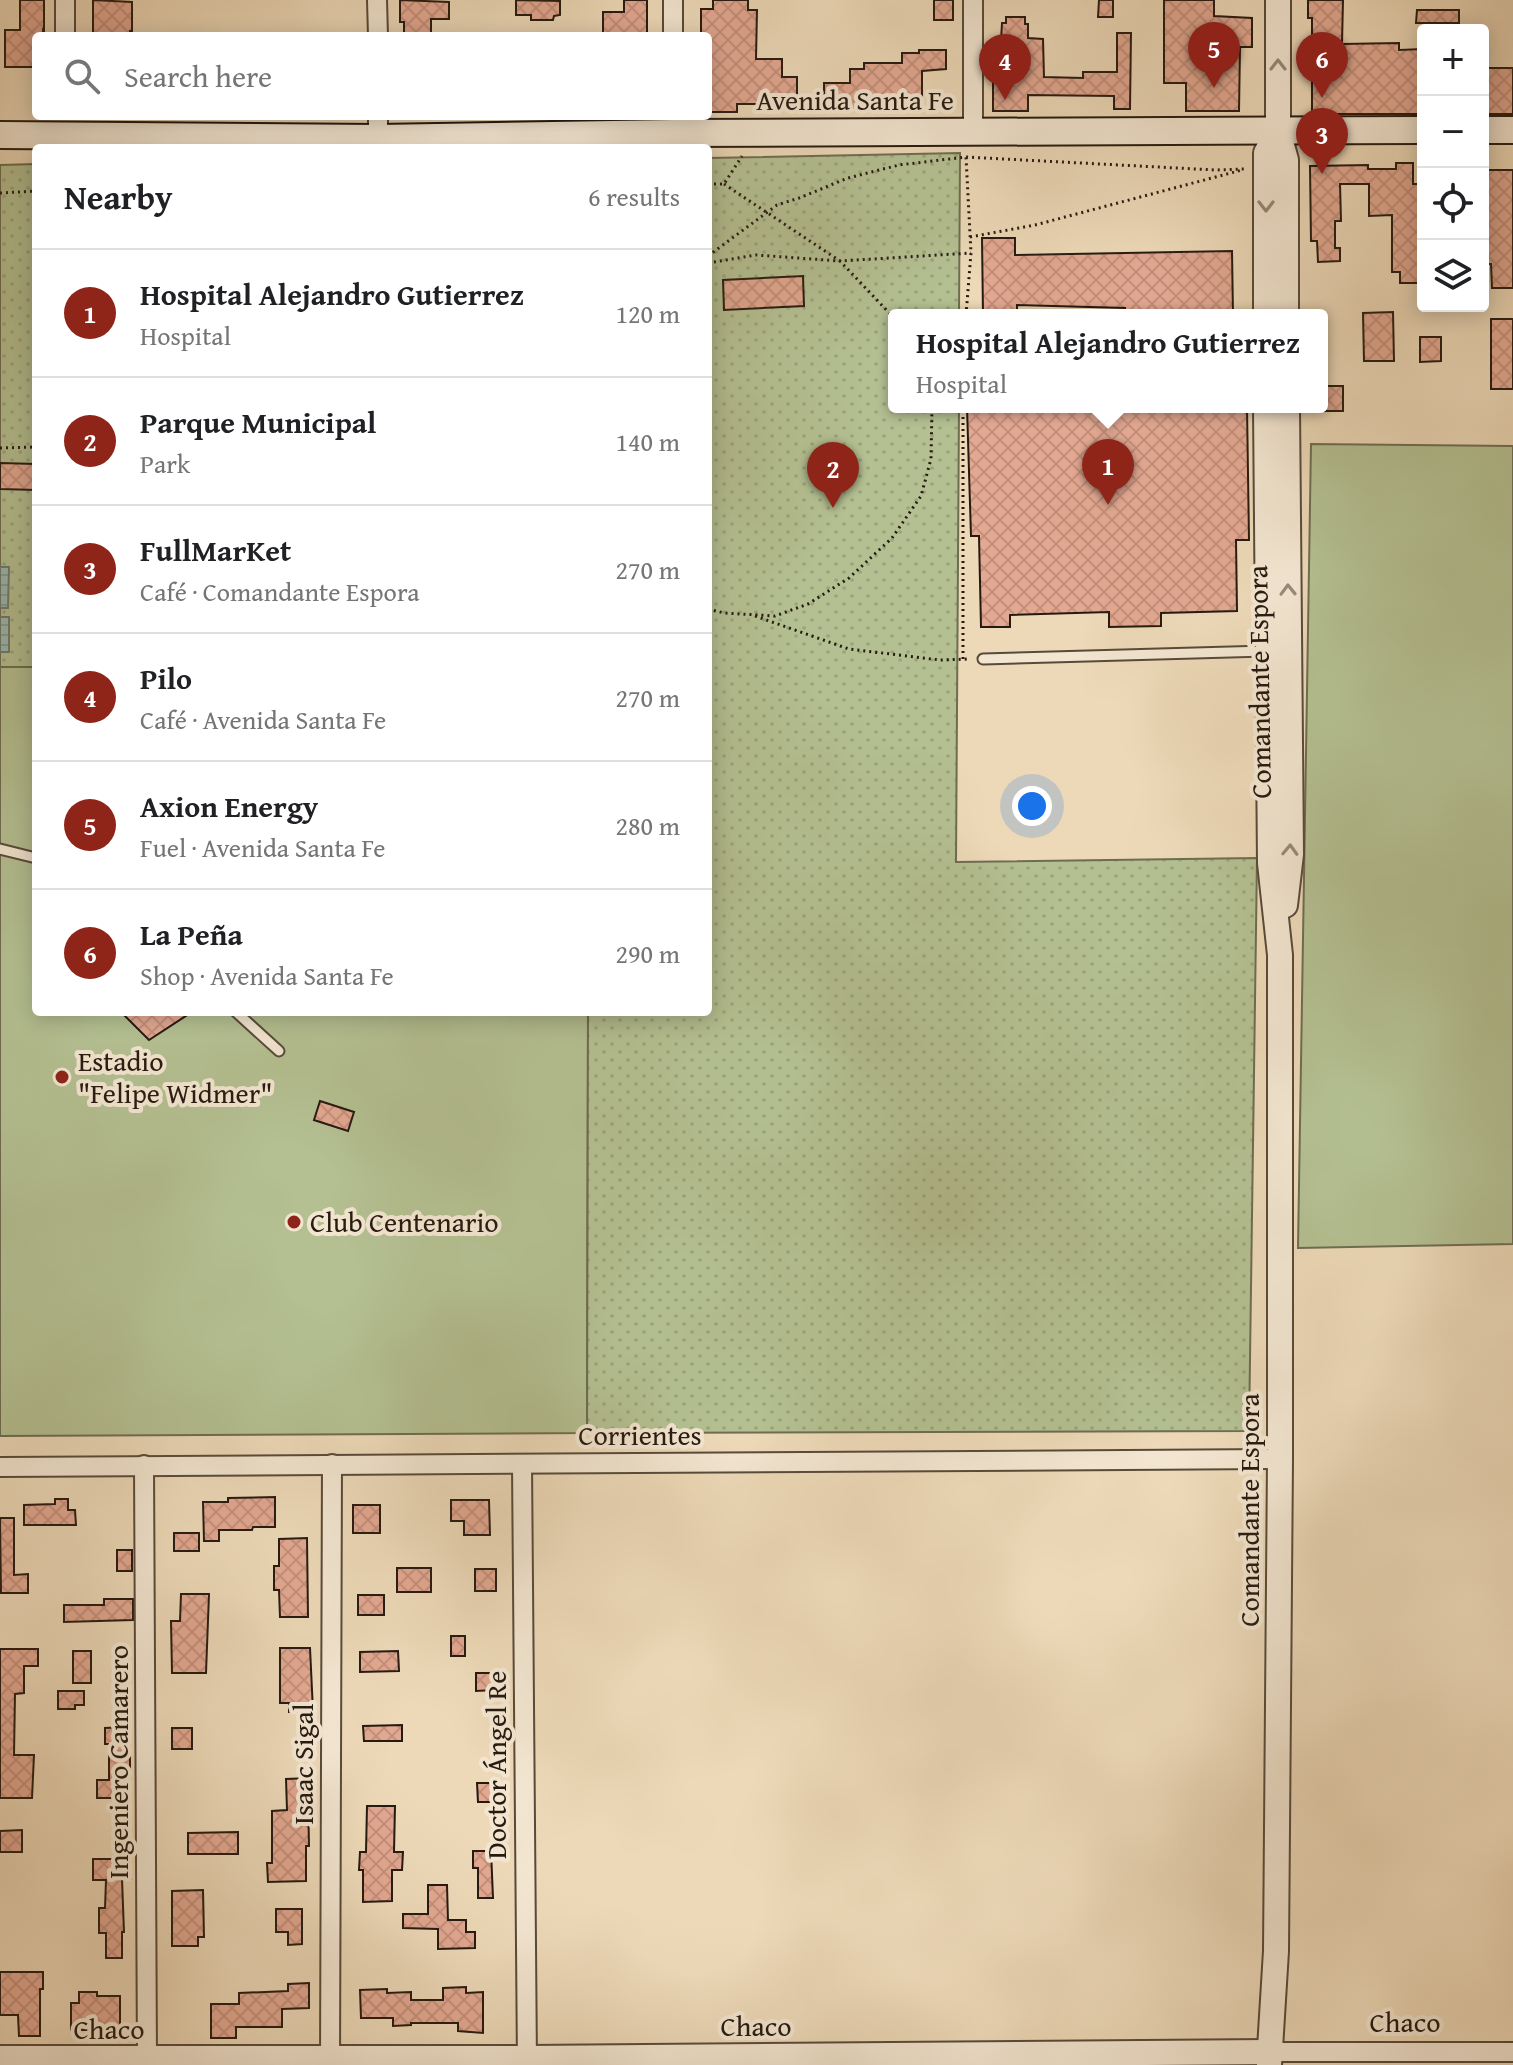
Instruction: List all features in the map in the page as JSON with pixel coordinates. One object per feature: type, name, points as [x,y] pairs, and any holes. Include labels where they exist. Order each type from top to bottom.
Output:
[{"type":"main road","name":"Avenida Santa Fe","points":[[0,135],[64,125],[378,127],[674,124],[743,132],[970,144],[1278,131],[1417,130]]},
{"type":"main road","points":[[1489,130],[1513,130]]},
{"type":"street","points":[[65,0],[65,32]]},
{"type":"street","points":[[377,0],[378,32]]},
{"type":"street","points":[[673,0],[673,32]]},
{"type":"street","points":[[970,144],[973,0]]},
{"type":"street","points":[[1278,0],[1278,131],[1286,160],[1286,309]]},
{"type":"street","points":[[1266,309],[1266,153],[1278,131]]},
{"type":"street","name":"Comandante Espora","points":[[1266,413],[1291,854],[1280,955],[1276,1951],[1269,2058]]},
{"type":"street","name":"Comandante Espora","points":[[1278,651],[1287,413]]},
{"type":"street","name":"Corrientes","points":[[0,1467],[1280,1459]]},
{"type":"street","name":"Isaac Sigal","points":[[330,2062],[332,1464]]},
{"type":"street","name":"Doctor Ángel Re","points":[[522,1464],[527,2062]]},
{"type":"street","name":"Ingeniero Camarero","points":[[144,1465],[147,2059]]},
{"type":"street","name":"Chaco","points":[[0,2058],[330,2062],[1087,2060],[1513,2052]]},
{"type":"lane","points":[[983,659],[1278,651]]},
{"type":"lane","points":[[0,849],[32,857]]},
{"type":"lane","points":[[240,1016],[279,1051]]},
{"type":"path","points":[[724,184],[743,154],[743,132]]},
{"type":"path","points":[[966,309],[971,253],[970,144]]},
{"type":"path","points":[[712,253],[777,205],[848,178],[970,144],[1215,170],[1249,169],[1035,225],[970,237]]},
{"type":"path","points":[[712,184],[724,184],[840,261],[888,312]]},
{"type":"path","points":[[0,193],[32,191]]},
{"type":"path","points":[[712,262],[756,255],[840,261],[971,253]]},
{"type":"path","points":[[712,610],[775,616],[808,604],[849,578],[892,538],[921,496],[931,459],[932,413]]},
{"type":"path","points":[[963,413],[963,659]]},
{"type":"path","points":[[0,448],[32,447]]},
{"type":"path","points":[[752,615],[849,649],[940,660],[983,659]]},
{"type":"green space","points":[[960,153],[959,309],[888,309],[888,413],[959,413],[956,862],[1257,858],[1249,1431],[587,1433],[588,1016],[712,1016],[712,158]]},
{"type":"green space","points":[[32,164],[32,667],[0,667],[0,165]]},
{"type":"green space","points":[[1311,444],[1513,446],[1513,1244],[1298,1248]]},
{"type":"green space","name":"Club Centenario","points":[[0,667],[32,667],[32,1016],[588,1016],[587,1433],[0,1436]]},
{"type":"water","points":[[0,567],[9,567],[8,608],[0,608]]},
{"type":"water","points":[[0,617],[9,617],[9,652],[0,652]]},
{"type":"building","points":[[20,0],[44,0],[44,31],[32,32],[32,67],[5,67],[5,30],[20,30]]},
{"type":"building","points":[[93,0],[132,2],[132,31],[93,32]]},
{"type":"building","points":[[400,0],[449,2],[449,19],[431,19],[431,32],[404,32],[404,22],[400,22]]},
{"type":"building","points":[[516,0],[560,1],[560,15],[554,16],[553,20],[531,20],[531,15],[516,15]]},
{"type":"building","points":[[624,0],[647,0],[647,32],[603,32],[603,12],[624,12]]},
{"type":"building","points":[[713,0],[748,0],[748,10],[757,10],[756,59],[782,59],[782,77],[797,77],[797,97],[782,97],[782,104],[737,104],[737,112],[712,112],[712,32],[701,32],[701,9],[713,9]]},
{"type":"building","points":[[934,0],[953,0],[953,20],[934,20]]},
{"type":"building","points":[[1099,0],[1113,0],[1113,17],[1098,17]]},
{"type":"building","points":[[1164,0],[1214,0],[1214,16],[1252,18],[1252,47],[1240,47],[1239,111],[1186,111],[1186,83],[1164,83]]},
{"type":"building","points":[[1308,0],[1343,0],[1342,44],[1399,43],[1399,50],[1417,49],[1417,114],[1312,114],[1312,18],[1308,18]]},
{"type":"building","points":[[1417,10],[1459,10],[1459,23],[1416,23]]},
{"type":"building","points":[[1006,17],[1025,17],[1028,38],[1043,39],[1044,77],[1083,78],[1083,72],[1117,72],[1117,33],[1131,33],[1130,109],[1114,109],[1114,96],[1028,95],[1028,111],[993,111],[996,41],[1001,41],[1002,23],[1006,23]]},
{"type":"building","points":[[919,50],[946,50],[946,69],[922,71],[922,107],[824,108],[824,83],[850,83],[850,69],[864,69],[864,63],[902,63],[902,53],[919,53]]},
{"type":"building","points":[[1489,68],[1513,68],[1513,114],[1489,114]]},
{"type":"building","points":[[1396,163],[1413,163],[1413,184],[1417,184],[1417,283],[1400,283],[1400,272],[1392,272],[1392,215],[1369,216],[1369,184],[1340,184],[1341,221],[1335,221],[1335,248],[1340,248],[1340,261],[1318,262],[1317,241],[1311,241],[1310,166],[1368,165],[1368,169],[1396,169]]},
{"type":"building","points":[[1489,170],[1513,170],[1513,288],[1492,288]]},
{"type":"building","points":[[982,238],[1015,238],[1015,255],[1232,251],[1233,309],[1017,305],[1017,309],[983,309]]},
{"type":"building","points":[[803,276],[804,306],[724,310],[723,280]]},
{"type":"building","points":[[1393,312],[1394,361],[1364,361],[1363,313]]},
{"type":"building","points":[[1491,319],[1513,319],[1513,389],[1491,389]]},
{"type":"building","points":[[1420,337],[1441,337],[1441,361],[1420,362]]},
{"type":"building","points":[[1328,386],[1343,386],[1343,411],[1328,411]]},
{"type":"building","points":[[967,413],[1247,413],[1249,540],[1236,540],[1237,611],[1161,613],[1161,626],[1109,627],[1109,612],[1010,615],[1010,627],[981,627],[979,536],[971,536]]},
{"type":"building","points":[[0,463],[32,464],[32,490],[0,489]]},
{"type":"building","points":[[125,1016],[186,1016],[149,1040]]},
{"type":"building","points":[[320,1101],[354,1112],[348,1131],[314,1120]]},
{"type":"building","points":[[275,1497],[275,1527],[219,1530],[219,1541],[204,1541],[203,1502]]},
{"type":"building","points":[[55,1499],[68,1499],[68,1510],[75,1510],[76,1525],[24,1525],[24,1505],[55,1504]]},
{"type":"building","points":[[451,1500],[489,1500],[490,1535],[464,1535],[464,1521],[451,1521]]},
{"type":"building","points":[[353,1505],[380,1505],[380,1533],[353,1533]]},
{"type":"building","points":[[0,1518],[14,1518],[14,1575],[28,1574],[28,1593],[1,1593]]},
{"type":"building","points":[[174,1533],[199,1533],[199,1551],[174,1551]]},
{"type":"building","points":[[307,1538],[308,1617],[280,1617],[279,1590],[274,1590],[274,1566],[279,1566],[279,1539]]},
{"type":"building","points":[[117,1550],[132,1550],[132,1571],[117,1571]]},
{"type":"building","points":[[397,1568],[431,1568],[431,1592],[397,1592]]},
{"type":"building","points":[[475,1569],[496,1569],[496,1591],[475,1591]]},
{"type":"building","points":[[181,1594],[209,1594],[206,1673],[172,1673],[171,1621],[180,1621]]},
{"type":"building","points":[[358,1595],[384,1595],[384,1615],[358,1615]]},
{"type":"building","points":[[104,1599],[133,1599],[133,1620],[64,1622],[64,1605],[104,1605]]},
{"type":"building","points":[[451,1636],[465,1636],[465,1656],[451,1656]]},
{"type":"building","points":[[280,1648],[310,1648],[313,1711],[289,1712],[289,1703],[280,1703]]},
{"type":"building","points":[[0,1649],[38,1649],[38,1666],[24,1666],[24,1693],[15,1694],[14,1755],[34,1755],[32,1798],[0,1798]]},
{"type":"building","points":[[73,1651],[91,1651],[91,1683],[73,1683]]},
{"type":"building","points":[[398,1651],[399,1671],[360,1672],[360,1652]]},
{"type":"building","points":[[476,1673],[493,1673],[494,1690],[476,1691]]},
{"type":"building","points":[[58,1691],[84,1691],[84,1705],[75,1705],[75,1709],[58,1709]]},
{"type":"building","points":[[402,1725],[402,1741],[364,1741],[363,1726]]},
{"type":"building","points":[[125,1727],[125,1752],[130,1752],[130,1770],[126,1770],[126,1798],[97,1798],[97,1780],[109,1780],[109,1744],[105,1744],[105,1728]]},
{"type":"building","points":[[172,1728],[192,1728],[192,1749],[172,1749]]},
{"type":"building","points":[[311,1778],[306,1881],[268,1882],[267,1863],[272,1863],[272,1811],[287,1810],[286,1779]]},
{"type":"building","points":[[477,1783],[495,1783],[496,1802],[478,1802]]},
{"type":"building","points":[[367,1806],[395,1806],[394,1852],[403,1852],[402,1870],[392,1870],[392,1901],[363,1902],[363,1870],[359,1870],[360,1852],[366,1852]]},
{"type":"building","points":[[22,1830],[22,1852],[0,1852],[0,1831]]},
{"type":"building","points":[[238,1832],[238,1854],[188,1854],[188,1833]]},
{"type":"building","points":[[473,1851],[491,1851],[493,1898],[478,1898],[478,1868],[473,1868]]},
{"type":"building","points":[[93,1859],[131,1859],[131,1879],[122,1879],[122,1958],[106,1958],[106,1933],[99,1933],[99,1908],[105,1908],[106,1880],[93,1880]]},
{"type":"building","points":[[428,1885],[447,1885],[448,1920],[466,1920],[466,1932],[475,1932],[475,1948],[438,1949],[438,1929],[403,1928],[403,1914],[428,1914]]},
{"type":"building","points":[[203,1890],[204,1937],[198,1937],[198,1946],[172,1946],[172,1891]]},
{"type":"building","points":[[276,1909],[302,1909],[302,1944],[288,1945],[288,1932],[276,1932]]},
{"type":"building","points":[[0,1972],[43,1972],[40,2036],[19,2036],[18,2015],[0,2015]]},
{"type":"building","points":[[309,1983],[309,2008],[282,2009],[282,2027],[236,2027],[236,2038],[211,2038],[211,2004],[239,2004],[239,1993],[288,1991],[288,1984]]},
{"type":"building","points":[[466,1987],[466,1993],[483,1992],[483,2033],[458,2031],[458,2023],[393,2026],[393,2018],[361,2018],[360,1990],[387,1989],[387,1993],[411,1992],[411,2000],[443,2000],[443,1988]]},
{"type":"building","points":[[79,1992],[120,1996],[120,2030],[71,2030],[71,2003],[79,2003]]},
{"type":"place","name":"Axion Energy","points":[[1214,88]]},
{"type":"place","name":"La Peña","points":[[1322,98]]},
{"type":"place","name":"Pilo","points":[[1005,100]]},
{"type":"place","name":"FullMarKet","points":[[1322,174]]},
{"type":"place","name":"Hospital Alejandro Gutierrez","points":[[1108,505]]},
{"type":"place","name":"Parque Municipal","points":[[833,508]]},
{"type":"place","name":"Estadio \"Felipe Widmer\"","points":[[62,1077]]},
{"type":"place","name":"Club Centenario","points":[[294,1222]]}]
